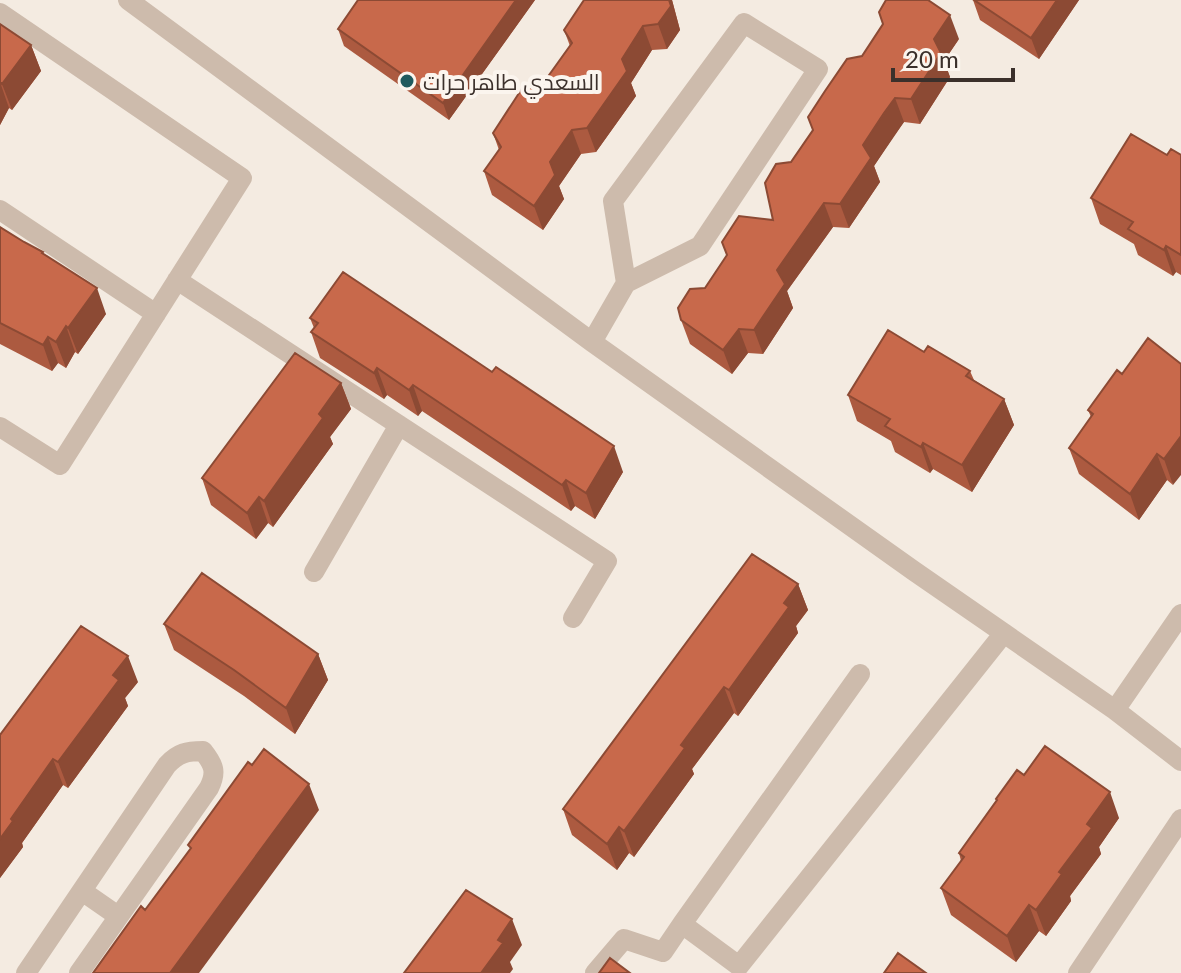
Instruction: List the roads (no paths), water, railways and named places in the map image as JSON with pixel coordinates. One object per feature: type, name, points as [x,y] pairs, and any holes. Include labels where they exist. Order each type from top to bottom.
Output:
[{"type":"street","points":[[128,0],[592,342],[1115,710],[1181,761]]},
{"type":"street","points":[[0,13],[242,178],[60,465],[0,427]]},
{"type":"street","points":[[592,342],[626,283],[700,246],[818,69],[744,23],[613,201],[626,283]]},
{"type":"street","points":[[0,210],[156,314]]},
{"type":"street","points":[[177,280],[607,561],[573,618]]},
{"type":"street","points":[[314,572],[399,425]]},
{"type":"street","points":[[1115,710],[1181,614]]},
{"type":"street","points":[[682,924],[739,966],[1004,633]]},
{"type":"street","points":[[595,973],[624,939],[663,952],[860,674]]},
{"type":"street","points":[[26,973],[167,765],[188,751],[203,751],[212,762],[214,777],[209,788],[79,973]]},
{"type":"street","points":[[1078,973],[1181,819]]},
{"type":"street","points":[[82,891],[118,916]]},
{"type":"place","name":"السعدي طاهر حرات","points":[[407,81]]}]
